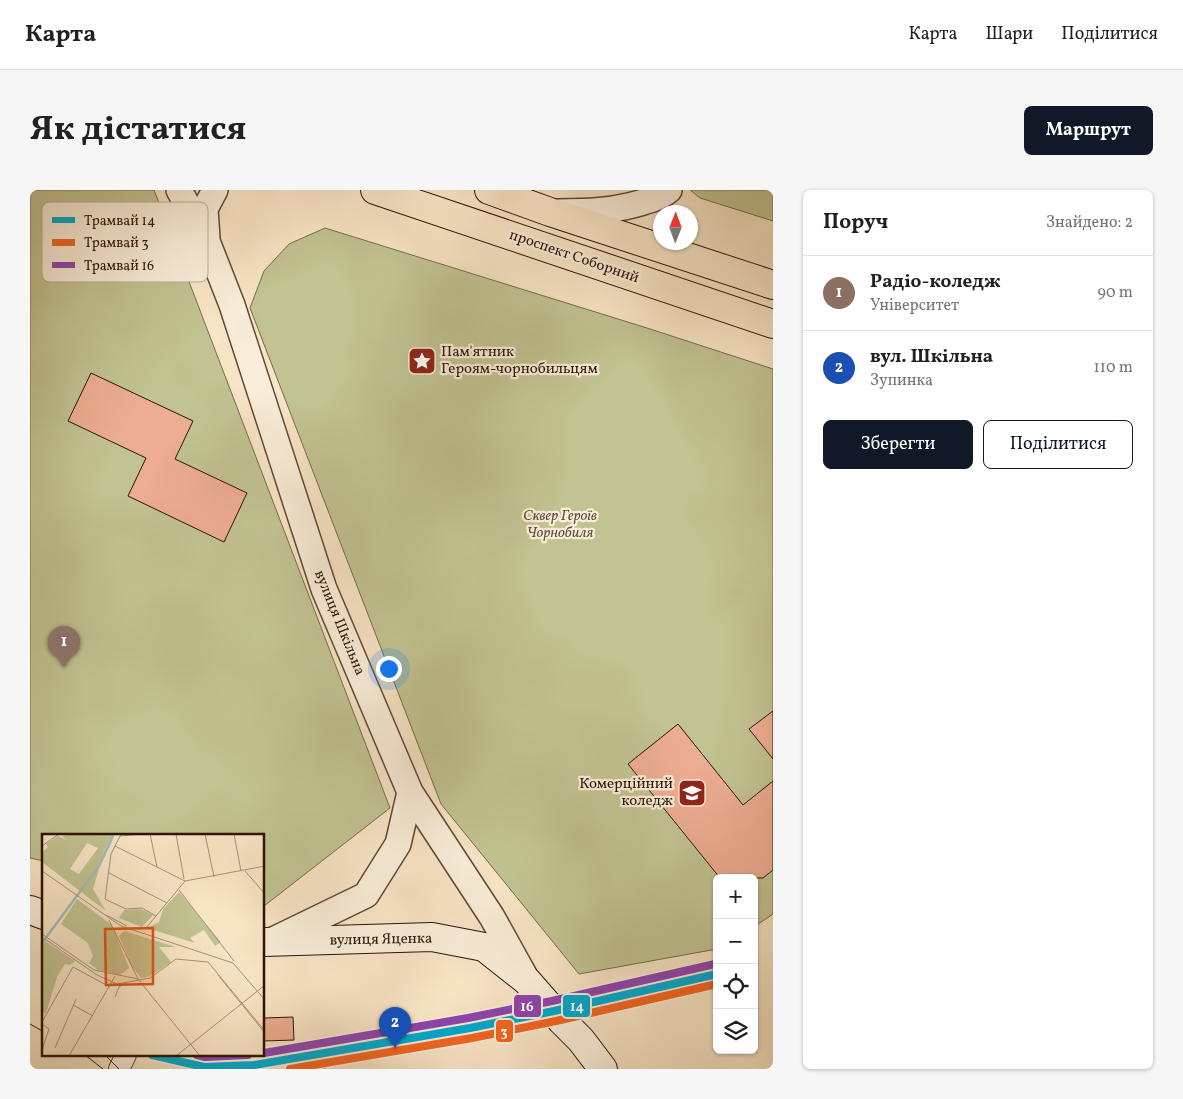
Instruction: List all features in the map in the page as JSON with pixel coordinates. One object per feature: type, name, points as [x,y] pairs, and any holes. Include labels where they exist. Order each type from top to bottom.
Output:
[{"type":"main road","name":"проспект Соборний","points":[[375,190],[773,324]]},
{"type":"main road","points":[[489,190],[550,212],[773,285]]},
{"type":"main road","name":"вулиця Яценка","points":[[266,942],[432,937],[484,947],[528,981],[581,1040],[603,1069]]},
{"type":"street","name":"вулиця Шкільна","points":[[179,190],[186,202]]},
{"type":"street","name":"вулиця Шкільна","points":[[208,203],[215,190]]},
{"type":"street","points":[[550,212],[597,211],[623,208],[653,199],[668,198]]},
{"type":"street","name":"вулиця Шкільна","points":[[208,243],[232,305],[324,589],[410,792],[492,917],[528,981]]},
{"type":"street","points":[[696,250],[709,263]]},
{"type":"street","points":[[266,942],[366,895],[398,844],[410,792]]},
{"type":"street","points":[[119,1069],[126,1056]]},
{"type":"green space","points":[[30,190],[154,190],[159,202],[42,202],[42,282],[189,282],[390,808],[265,905],[265,834],[42,834],[42,861],[30,858]]},
{"type":"green space","points":[[690,190],[773,190],[773,221],[700,198]]},
{"type":"green space","name":"Сквер Героїв Чорнобиля","points":[[325,228],[773,369],[773,914],[758,924],[758,874],[713,874],[713,950],[579,974],[441,804],[250,308],[264,271],[289,244]]},
{"type":"building","points":[[91,373],[193,421],[175,459],[247,493],[224,542],[128,496],[146,458],[68,421]]},
{"type":"building","points":[[773,711],[773,759],[749,729]]},
{"type":"building","name":"Комерційний коледж","points":[[678,724],[743,805],[773,781],[773,870],[763,878],[758,878],[758,874],[717,874],[628,764]]},
{"type":"building","points":[[293,1017],[294,1040],[265,1041],[265,1018]]},
{"type":"tram line","name":"16","points":[[265,1053],[468,1018],[713,964]]},
{"type":"tram line","name":"14","points":[[156,1056],[204,1067],[254,1065],[470,1028],[713,975]]},
{"type":"tram line","name":"3","points":[[290,1069],[472,1038],[713,985]]},
{"type":"tram line","points":[[30,1024],[42,1031]]},
{"type":"tram line","points":[[298,1069],[348,1049]]},
{"type":"tram line","points":[[86,1056],[103,1069]]},
{"type":"tram line","points":[[106,1056],[119,1069]]},
{"type":"tram line","name":"16","points":[[201,1056],[226,1056]]},
{"type":"tram line","points":[[323,1069],[349,1058]]},
{"type":"place","name":"Пам'ятник Героям-чорнобильцям","points":[[422,361]]},
{"type":"place","name":"Радіо-коледж","points":[[64,667]]},
{"type":"place","name":"Комерційний коледж","points":[[692,793]]},
{"type":"place","name":"вул. Шкільна","points":[[395,1048]]}]
